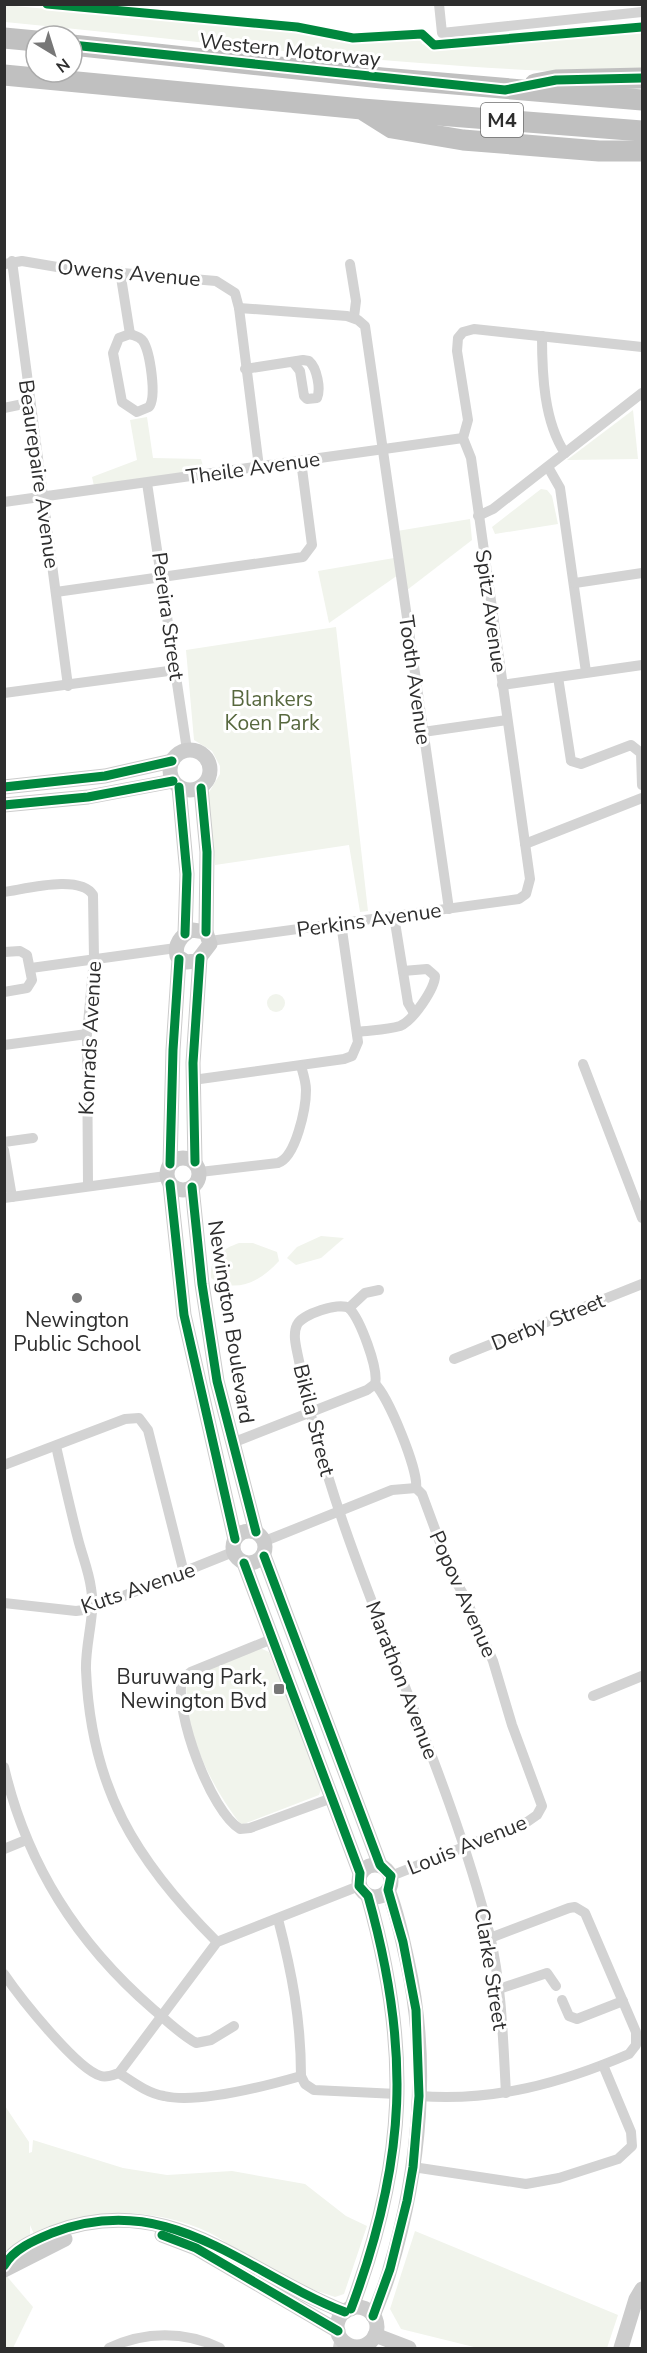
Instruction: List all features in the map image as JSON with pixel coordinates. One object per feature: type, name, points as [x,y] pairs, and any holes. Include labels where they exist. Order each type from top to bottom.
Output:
[{"type":"highway","points":[[8,38],[24,40]]},
{"type":"highway","name":"Western Motorway","points":[[84,46],[505,90],[642,100]]},
{"type":"highway","name":"M4","points":[[4,75],[362,109],[642,131]]},
{"type":"highway","points":[[505,90],[556,80],[642,78]]},
{"type":"highway","points":[[362,109],[392,129],[463,140],[599,151],[642,151]]},
{"type":"street","points":[[439,4],[442,33],[610,10],[642,12]]},
{"type":"street","name":"Owens Avenue","points":[[8,263],[216,281],[235,293],[239,308]]},
{"type":"street","name":"Beaurepaire Avenue","points":[[8,263],[44,498],[68,686]]},
{"type":"street","points":[[259,467],[239,308],[307,311],[354,317],[356,301],[350,264]]},
{"type":"street","points":[[120,271],[130,334]]},
{"type":"street","name":"Tooth Avenue","points":[[354,317],[365,326],[449,909]]},
{"type":"street","name":"Spitz Avenue","points":[[526,894],[530,879],[471,458],[464,438],[468,420],[456,345],[463,332],[474,329],[542,336]]},
{"type":"street","points":[[130,334],[139,337],[144,344],[155,396],[149,407],[137,412],[122,402],[113,353],[119,338],[130,334]]},
{"type":"street","points":[[565,453],[552,431],[542,336],[642,347]]},
{"type":"street","points":[[245,369],[293,362]]},
{"type":"street","points":[[478,516],[494,509],[642,393]]},
{"type":"street","points":[[4,408],[28,403]]},
{"type":"street","name":"Theile Avenue","points":[[4,502],[464,438]]},
{"type":"street","points":[[56,592],[298,558],[307,553],[312,545],[301,461]]},
{"type":"street","points":[[548,467],[560,488],[586,672]]},
{"type":"street","name":"Pereira Street","points":[[147,483],[163,577],[187,750]]},
{"type":"street","points":[[574,583],[642,573]]},
{"type":"street","points":[[502,685],[642,665]]},
{"type":"street","points":[[4,693],[176,670]]},
{"type":"street","points":[[558,677],[571,761],[581,764],[631,745],[642,757],[642,785]]},
{"type":"street","points":[[423,732],[507,720]]},
{"type":"street","points":[[4,787],[105,776],[172,761],[187,750],[199,752],[208,761],[209,779],[201,788],[190,790],[176,784],[4,805]]},
{"type":"street","points":[[172,761],[170,775],[176,784],[187,874],[185,934],[178,954]]},
{"type":"street","points":[[31,968],[94,959],[178,954],[190,963],[200,958],[208,949],[207,852],[201,788]]},
{"type":"street","points":[[525,844],[642,798]]},
{"type":"street","name":"Konrads Avenue","points":[[4,892],[67,884],[83,885],[91,891],[94,900],[94,959],[87,1034],[87,1186]]},
{"type":"street","name":"Perkins Avenue","points":[[208,937],[449,909],[519,898],[526,894]]},
{"type":"street","points":[[394,916],[408,1003],[414,1013]]},
{"type":"street","points":[[193,1080],[301,1066],[352,1056],[358,1045],[357,1032],[341,923]]},
{"type":"street","points":[[185,934],[194,930],[208,937]]},
{"type":"street","points":[[4,952],[23,952],[28,957],[31,968],[29,987],[4,992]]},
{"type":"street","name":"Newington Boulevard","points":[[178,954],[169,1174],[182,1302],[237,1552],[333,1797],[363,1885],[392,1996],[397,2033],[396,2131],[385,2203],[348,2310]]},
{"type":"street","points":[[169,1174],[181,1189],[192,1187],[198,1181],[193,1080],[200,958]]},
{"type":"street","points":[[357,1032],[400,1026],[414,1013],[434,984],[435,976],[427,969],[403,971]]},
{"type":"street","points":[[4,1045],[87,1034]]},
{"type":"street","points":[[583,1064],[642,1218]]},
{"type":"street","points":[[4,1150],[8,1198],[169,1174],[185,1159],[197,1167],[278,1163],[288,1158],[294,1148],[306,1091],[301,1066]]},
{"type":"street","points":[[4,1142],[33,1138]]},
{"type":"street","name":"Newington Boulevard","points":[[192,1187],[202,1284],[216,1370],[232,1443],[261,1543],[386,1877],[413,1988],[419,2036],[419,2096],[413,2167],[390,2269],[373,2316]]},
{"type":"street","name":"Derby Street","points":[[454,1359],[642,1284]]},
{"type":"street","points":[[232,1443],[367,1390],[376,1383],[369,1351],[355,1316],[349,1308],[365,1293],[379,1290]]},
{"type":"street","name":"Bikila Street","points":[[339,1513],[310,1412],[296,1341],[296,1326],[302,1319],[336,1305],[349,1308]]},
{"type":"street","name":"Popov Avenue","points":[[376,1383],[388,1399],[392,1409],[416,1472],[416,1488],[422,1494],[449,1569],[493,1661],[512,1725],[541,1799],[540,1811]]},
{"type":"street","points":[[4,1466],[125,1419],[139,1419],[144,1423],[184,1573]]},
{"type":"street","points":[[56,1446],[92,1589],[86,1647],[88,1701],[92,1729],[108,1785],[140,1853],[172,1895],[217,1941]]},
{"type":"street","points":[[261,1543],[255,1562],[237,1552],[241,1534],[261,1543],[392,1491],[416,1488]]},
{"type":"street","name":"Marathon Avenue","points":[[339,1513],[464,1846]]},
{"type":"street","name":"Kuts Avenue","points":[[4,1603],[76,1611],[91,1609],[237,1552]]},
{"type":"street","points":[[272,1639],[191,1672],[182,1679],[181,1699],[193,1749],[220,1805],[240,1829],[250,1828],[333,1797]]},
{"type":"street","points":[[593,1696],[642,1676]]},
{"type":"street","points":[[4,1767],[26,1840],[44,1876],[80,1930],[113,1972],[160,2015],[196,2043],[211,2040],[234,2026]]},
{"type":"street","name":"Louis Avenue","points":[[386,1877],[527,1822],[540,1811]]},
{"type":"street","points":[[4,1849],[26,1840]]},
{"type":"street","name":"Clarke Street","points":[[464,1846],[490,1938],[499,1989],[506,2093]]},
{"type":"street","points":[[369,1866],[386,1877],[379,1895],[363,1885],[369,1866]]},
{"type":"street","points":[[118,2073],[217,1941],[363,1885]]},
{"type":"street","points":[[419,2096],[440,2098],[506,2093],[539,2087],[629,2054],[636,2045],[636,2032],[589,1917],[575,1907],[490,1938]]},
{"type":"street","points":[[278,1919],[294,1983],[301,2038],[301,2076],[305,2084],[314,2090],[397,2094]]},
{"type":"street","points":[[499,1989],[547,1973],[556,1986]]},
{"type":"street","points":[[4,1974],[32,2011],[83,2065],[99,2076],[118,2073],[146,2090],[162,2096],[187,2099],[301,2076]]},
{"type":"street","points":[[562,2000],[569,2016],[577,2019],[623,2001]]},
{"type":"street","points":[[413,2167],[526,2184],[559,2178],[618,2160],[632,2146],[631,2132],[603,2065]]},
{"type":"street","points":[[131,2221],[168,2227],[203,2238],[348,2310],[363,2309],[373,2316],[377,2325],[375,2335],[367,2345],[357,2348],[348,2345],[196,2248],[152,2233],[117,2230],[87,2232],[49,2245],[14,2267],[4,2268],[9,2258],[30,2243],[63,2229],[88,2223],[131,2221]]},
{"type":"street","points":[[621,2349],[636,2299],[642,2289]]},
{"type":"street","points":[[339,2339],[339,2321],[348,2310]]},
{"type":"street","points":[[109,2349],[142,2338],[164,2335],[186,2336],[220,2349]]},
{"type":"street","points":[[375,2335],[409,2349]]},
{"type":"green space","points":[[4,5],[319,34],[356,42],[421,37],[422,44],[445,49],[642,30],[642,69],[559,71],[503,69],[368,59],[84,30],[84,24],[5,22]]},
{"type":"green space","points":[[633,410],[638,459],[567,460]]},
{"type":"green space","points":[[147,417],[153,458],[201,459],[204,470],[94,486],[92,477],[137,460],[130,420]]},
{"type":"green space","points":[[541,489],[547,490],[552,496],[558,524],[495,534],[492,527]]},
{"type":"green space","points":[[470,519],[472,540],[407,590],[397,531]]},
{"type":"green space","points":[[394,558],[398,575],[329,623],[318,571]]},
{"type":"green space","name":"Blankers Koen Park","points":[[336,627],[368,911],[360,912],[349,845],[215,865],[208,794],[220,774],[220,766],[212,751],[194,740],[186,650]]},
{"type":"green space","points":[[272,994],[280,994],[285,999],[283,1010],[272,1012],[267,1007],[267,999]]},
{"type":"green space","points":[[321,1236],[344,1238],[321,1258],[296,1265],[287,1258],[297,1247]]},
{"type":"green space","points":[[239,1243],[253,1243],[277,1252],[279,1261],[256,1280],[248,1283],[230,1285],[211,1278],[212,1265],[218,1255]]},
{"type":"green space","points":[[260,1648],[269,1652],[322,1786],[319,1795],[241,1825],[219,1792],[200,1756],[189,1717],[187,1678]]},
{"type":"green space","points":[[5,2106],[29,2142],[29,2153],[32,2152],[33,2140],[123,2168],[167,2175],[232,2171],[305,2184],[346,2216],[367,2226],[344,2294],[335,2297],[294,2282],[265,2268],[210,2233],[188,2224],[144,2214],[121,2213],[77,2219],[34,2234],[30,2225],[30,2243],[5,2266]]},
{"type":"green space","points":[[415,2231],[618,2315],[607,2348],[478,2348],[401,2329],[390,2309]]},
{"type":"green space","points":[[4,2273],[33,2307],[13,2348],[5,2348]]},
{"type":"cycle path","points":[[47,4],[297,27],[353,38],[422,34],[434,45],[642,27]]},
{"type":"cycle path","points":[[84,46],[505,90],[556,80],[642,78]]},
{"type":"cycle path","points":[[4,787],[105,776],[172,761]]},
{"type":"cycle path","points":[[4,805],[88,797],[173,781]]},
{"type":"cycle path","points":[[179,787],[187,874],[185,934]]},
{"type":"cycle path","points":[[201,788],[207,852],[206,932]]},
{"type":"cycle path","points":[[195,1162],[193,1063],[200,958]]},
{"type":"cycle path","points":[[170,1164],[173,1050],[179,959]]},
{"type":"cycle path","points":[[170,1184],[184,1315],[235,1539]]},
{"type":"cycle path","points":[[192,1187],[202,1284],[217,1381],[256,1532]]},
{"type":"cycle path","points":[[264,1556],[380,1865],[391,1876],[388,1890],[403,1942],[416,2010],[419,2096],[413,2167],[390,2269],[373,2316]]},
{"type":"cycle path","points":[[244,1563],[360,1873],[359,1886],[368,1896],[382,1951],[391,2004],[396,2054],[397,2104],[392,2153],[370,2255],[351,2309]]},
{"type":"cycle path","points":[[4,2266],[19,2250],[52,2233],[94,2222],[133,2221],[170,2228],[205,2241],[308,2296],[345,2312]]},
{"type":"cycle path","points":[[162,2235],[196,2248],[338,2331]]},
{"type":"place","name":"Newington Public School","points":[[77,1298]]},
{"type":"place","name":"Buruwang Park, Newington Bvd","points":[[279,1689]]}]
